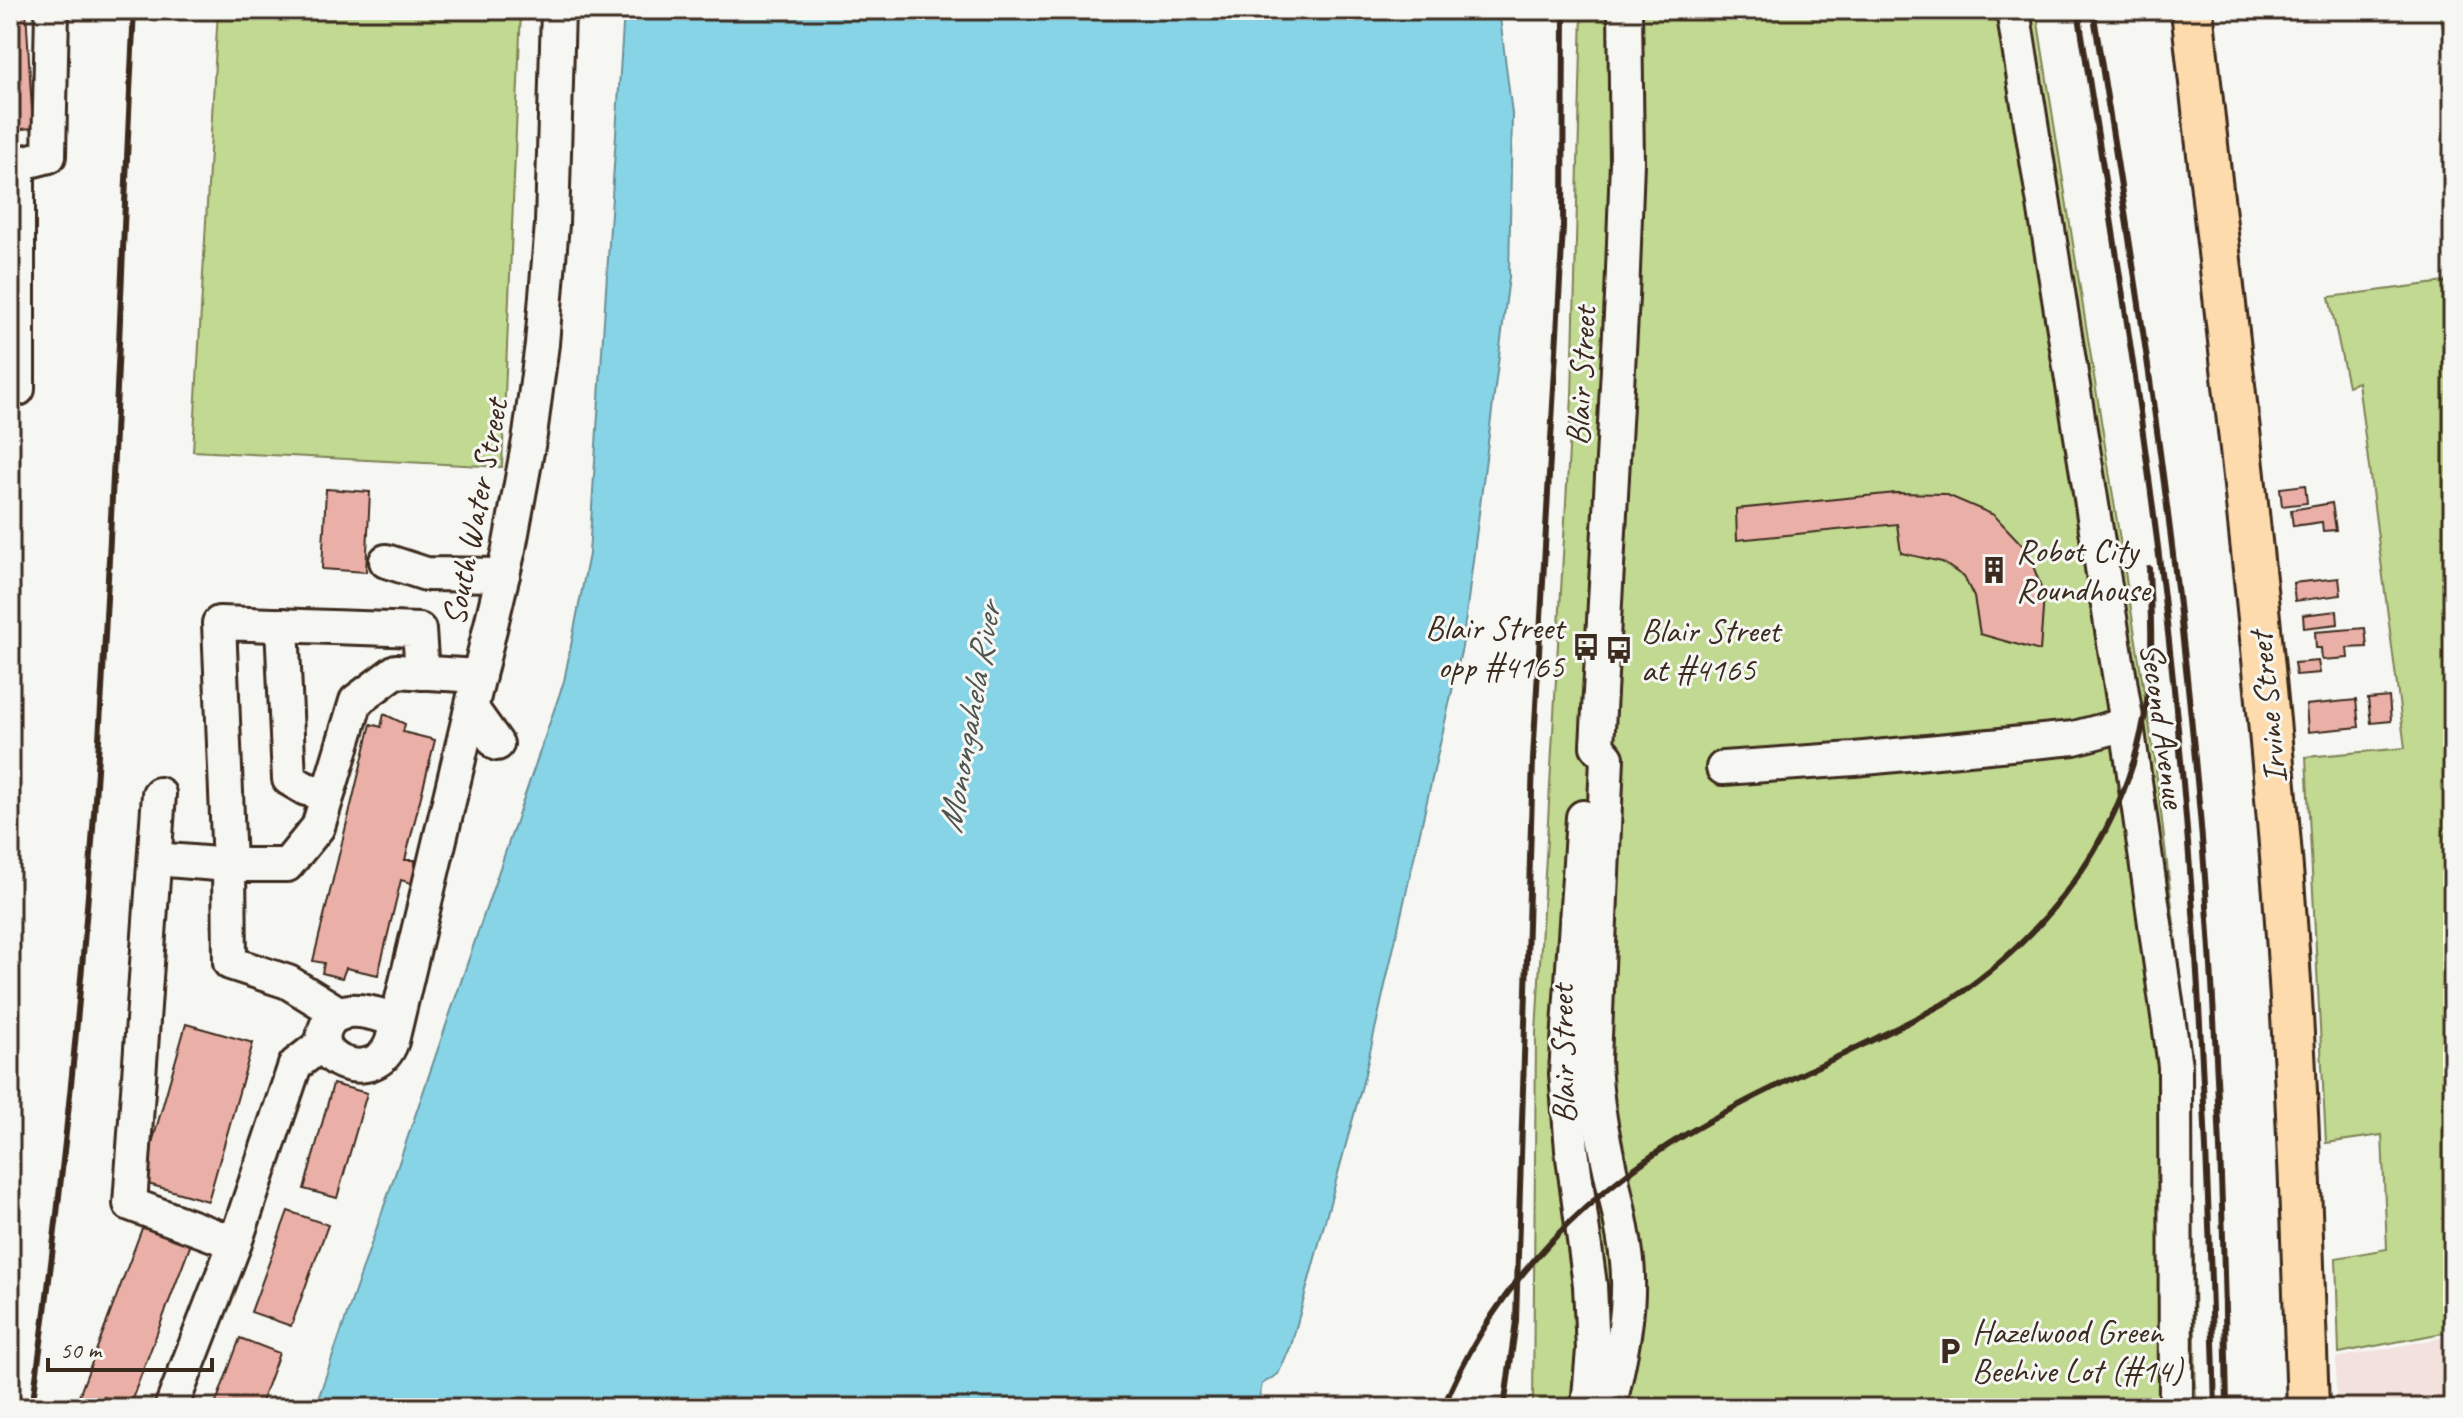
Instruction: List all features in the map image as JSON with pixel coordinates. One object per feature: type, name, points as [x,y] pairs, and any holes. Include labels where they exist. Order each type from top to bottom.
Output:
[{"type":"main road","name":"Irvine Street","points":[[2192,10],[2282,867],[2301,1206],[2308,1408]]},
{"type":"street","points":[[18,389],[14,164],[49,156],[52,10]]},
{"type":"street","name":"South Water Street","points":[[323,1043],[327,1051],[345,1063],[364,1066],[376,1063],[389,1051],[503,575],[524,472],[542,344],[552,224],[558,10]]},
{"type":"street","name":"Blair Street","points":[[1588,1408],[1593,1350],[1590,1285],[1572,1150],[1566,1073],[1587,756],[1597,746],[1623,282],[1627,162],[1625,10]]},
{"type":"street","name":"Second Avenue","points":[[2013,10],[2127,724],[2175,1066],[2176,1408]]},
{"type":"street","points":[[386,561],[426,574],[503,575]]},
{"type":"street","points":[[340,1014],[288,982],[230,963],[219,623],[419,630],[422,673]]},
{"type":"street","points":[[282,625],[289,779],[306,789],[328,794]]},
{"type":"street","points":[[155,859],[229,865],[287,865],[318,827],[356,701],[396,671],[479,676]]},
{"type":"street","points":[[472,709],[497,744]]},
{"type":"street","points":[[1723,768],[2074,738],[2127,724]]},
{"type":"street","name":"Blair Street","points":[[1597,746],[1607,758],[1595,1097],[1627,1260],[1628,1292],[1625,1331],[1609,1408]]},
{"type":"street","points":[[159,794],[130,1204],[235,1243]]},
{"type":"street","points":[[171,1408],[235,1243],[295,1065],[323,1043],[327,1024],[340,1014],[357,1011],[397,1020]]},
{"type":"shaded area","points":[[2453,1336],[2453,1408],[2336,1408],[2336,1358]]},
{"type":"green space","points":[[218,10],[521,10],[502,467],[193,451]]},
{"type":"green space","points":[[1582,10],[2036,10],[2155,761],[2191,1069],[2196,1408],[1533,1408],[1536,1033],[1572,396]]},
{"type":"green space","points":[[2439,10],[2453,10],[2453,50],[2448,51]]},
{"type":"green space","points":[[2453,281],[2453,1331],[2339,1353],[2336,1258],[2387,1249],[2382,1135],[2326,1143],[2306,757],[2405,748],[2358,382],[2348,386],[2329,297]]},
{"type":"water","name":"Monongahela River","points":[[624,10],[1499,10],[1512,114],[1509,277],[1462,647],[1364,1078],[1291,1346],[1278,1374],[1262,1384],[1257,1408],[315,1408],[564,681],[589,554]]},
{"type":"building","points":[[10,10],[26,10],[33,128],[10,130]]},
{"type":"building","points":[[2305,485],[2307,503],[2282,506],[2280,488]]},
{"type":"building","points":[[326,489],[370,492],[366,572],[322,569]]},
{"type":"building","name":"Robot City Roundhouse","points":[[1896,493],[1945,494],[1994,515],[2027,550],[2044,595],[2040,651],[1980,634],[1974,597],[1964,577],[1942,562],[1901,553],[1897,524],[1737,540],[1736,509]]},
{"type":"building","points":[[2332,503],[2336,530],[2323,531],[2322,522],[2293,526],[2291,510]]},
{"type":"building","points":[[2339,578],[2341,595],[2295,601],[2293,583]]},
{"type":"building","points":[[2337,611],[2338,624],[2304,628],[2303,615]]},
{"type":"building","points":[[2365,628],[2367,647],[2347,648],[2348,658],[2322,660],[2321,648],[2316,648],[2315,632]]},
{"type":"building","points":[[2318,661],[2320,673],[2296,675],[2294,663]]},
{"type":"building","points":[[2389,697],[2391,721],[2371,723],[2368,699]]},
{"type":"building","points":[[2356,700],[2359,727],[2308,732],[2306,705]]},
{"type":"building","points":[[384,714],[405,724],[403,732],[435,740],[405,860],[415,860],[414,884],[401,880],[378,975],[346,968],[342,978],[322,973],[324,963],[313,961],[371,724],[381,727]]},
{"type":"building","points":[[186,1024],[253,1043],[208,1201],[141,1182]]},
{"type":"building","points":[[333,1084],[367,1093],[337,1198],[304,1189]]},
{"type":"building","points":[[288,1211],[328,1225],[291,1326],[251,1312]]},
{"type":"building","points":[[144,1223],[192,1241],[129,1407],[104,1397],[100,1408],[78,1399]]},
{"type":"building","points":[[240,1338],[279,1353],[259,1408],[214,1408]]},
{"type":"railway","points":[[32,1408],[62,1169],[91,850],[108,580],[134,10]]},
{"type":"railway","points":[[1504,1408],[1516,1321],[1533,759],[1563,227],[1564,10]]},
{"type":"railway","points":[[2078,10],[2143,434],[2183,779],[2201,1048],[2215,1408]]},
{"type":"railway","points":[[2093,10],[2162,464],[2193,738],[2217,1073],[2227,1408]]},
{"type":"railway","points":[[1443,1408],[1462,1367],[1508,1293],[1565,1227],[1598,1197],[1633,1169],[1704,1124],[1952,999],[1994,967],[2032,932],[2065,893],[2094,851],[2117,806],[2135,758],[2146,707],[2151,654],[2149,568]]},
{"type":"place","name":"Robot City Roundhouse","points":[[1994,570]]},
{"type":"place","name":"Blair Street opp #4165","points":[[1586,647]]},
{"type":"place","name":"Blair Street at #4165","points":[[1619,650]]},
{"type":"place","name":"Hazelwood Green Beehive Lot (#14)","points":[[1950,1351]]}]
